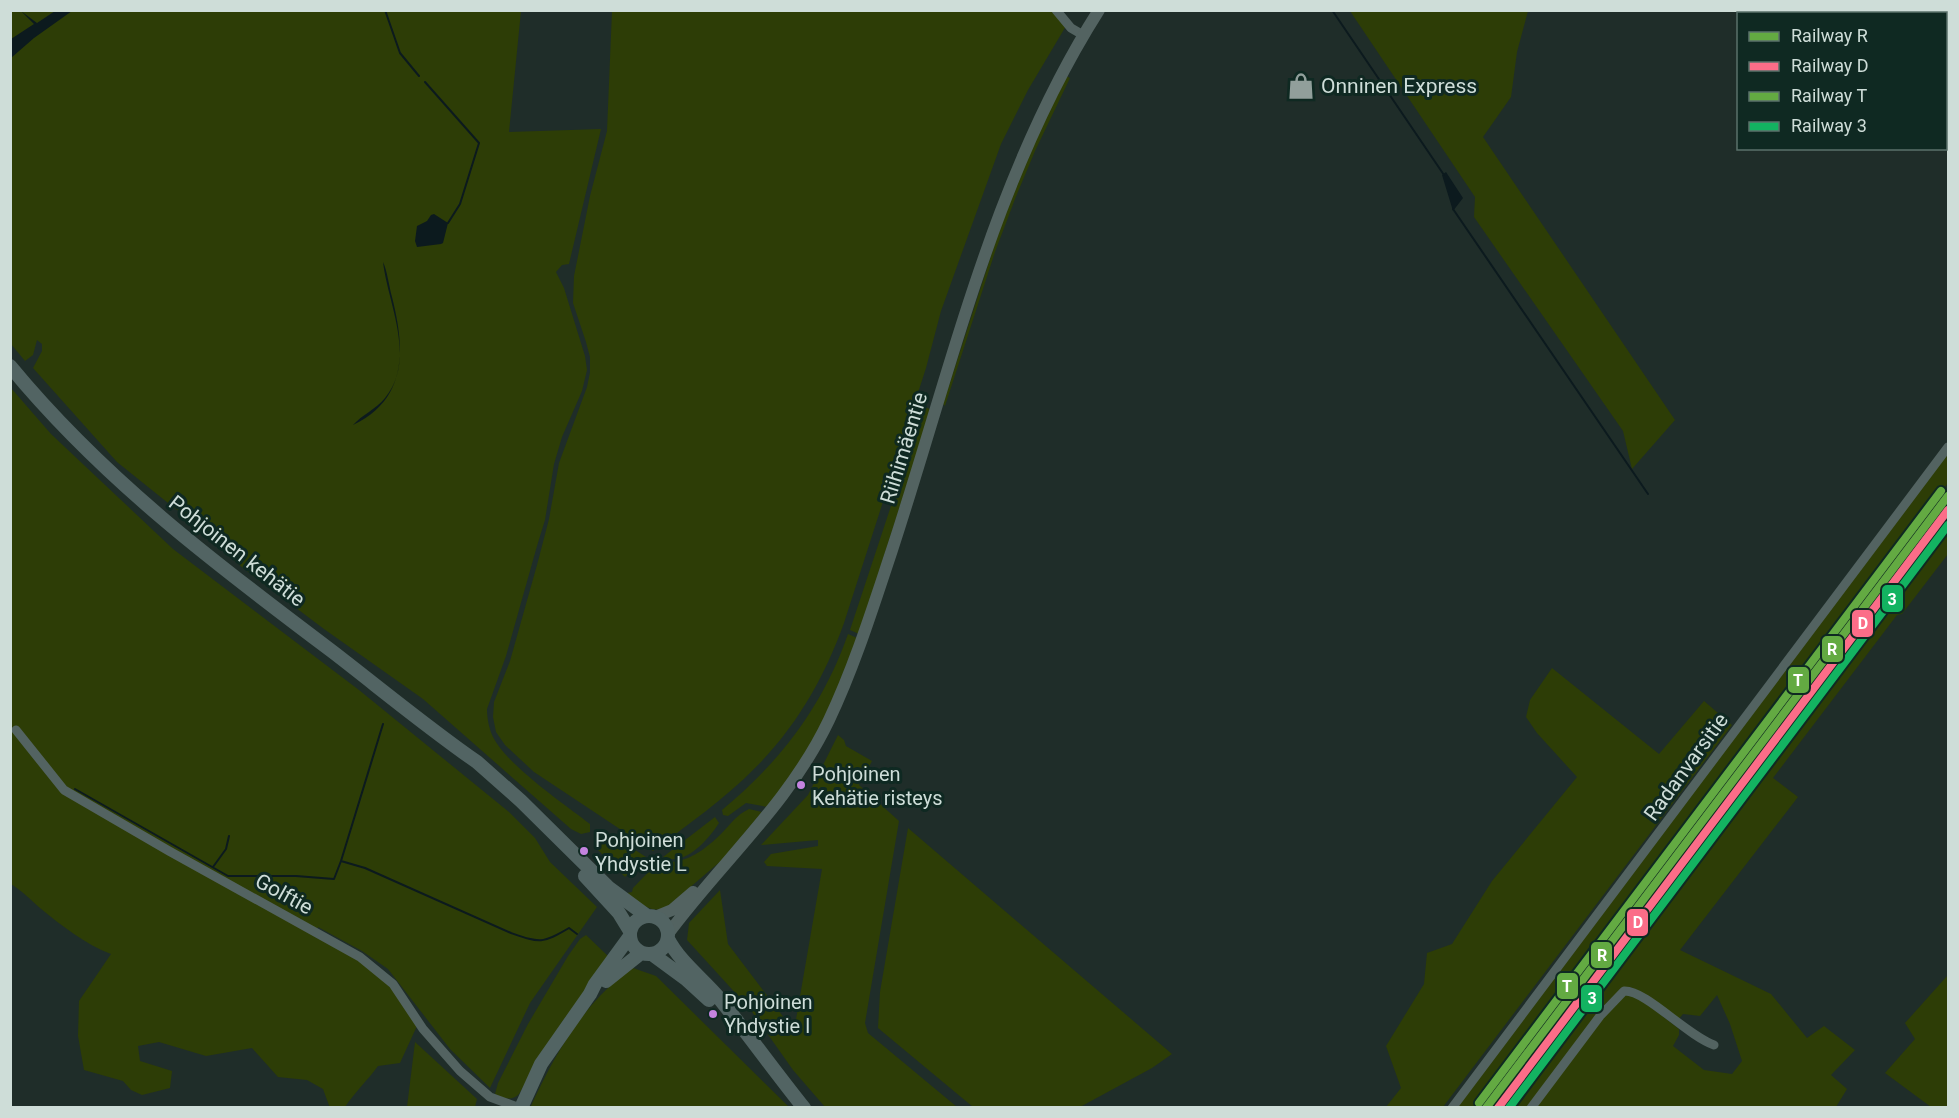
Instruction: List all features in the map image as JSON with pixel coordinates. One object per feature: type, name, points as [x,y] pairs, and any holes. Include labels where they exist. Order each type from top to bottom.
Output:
[{"type":"main road","name":"Pohjoinen kehätie","points":[[10,366],[48,410],[90,453],[176,532],[477,762],[521,801],[609,888],[651,917]]},
{"type":"main road","name":"Pohjoinen kehätie","points":[[456,748],[544,832],[619,913],[630,934]]},
{"type":"main road","points":[[521,1107],[541,1064],[638,920],[651,917],[664,924],[678,955],[752,1038],[804,1107]]},
{"type":"main road","points":[[630,934],[633,946],[686,979],[708,999],[785,1084]]},
{"type":"main road","points":[[590,994],[646,954],[662,949],[668,936]]},
{"type":"street","points":[[1056,10],[1071,28],[1083,35]]},
{"type":"street","name":"Riihimäentie","points":[[651,917],[672,910],[713,876],[745,844],[787,790],[817,744],[830,719],[863,638],[983,259],[1006,197],[1046,106],[1083,35],[1099,10]]},
{"type":"street","name":"Radanvarsitie","points":[[1452,1107],[1948,447]]},
{"type":"street","name":"Golftie","points":[[16,730],[64,790],[360,957],[380,971],[403,996],[423,1029],[460,1071],[490,1097],[521,1107]]},
{"type":"street","name":"Riihimäentie","points":[[668,936],[713,876]]},
{"type":"street","points":[[1532,1107],[1600,1016],[1624,990],[1639,993],[1687,1031],[1714,1045]]},
{"type":"green space","points":[[10,11],[521,11],[509,132],[601,129],[569,264],[562,265],[556,272],[564,288],[585,356],[587,370],[582,391],[562,437],[554,464],[545,520],[506,656],[487,709],[487,716],[493,737],[510,760],[590,824],[590,832],[581,834],[571,829],[423,699],[243,568],[222,550],[209,532],[173,507],[117,462],[33,368],[42,351],[42,344],[37,340],[33,355],[25,361],[11,344]]},
{"type":"green space","points":[[612,11],[1053,11],[1066,26],[1028,90],[1001,144],[941,311],[926,368],[844,623],[819,681],[784,735],[756,767],[719,801],[653,851],[534,772],[505,745],[496,732],[493,717],[494,702],[510,661],[549,519],[559,463],[587,387],[590,372],[590,357],[573,303],[574,276],[590,196],[607,131]]},
{"type":"green space","points":[[1350,11],[1528,11],[1517,52],[1511,97],[1483,137],[1675,420],[1632,469],[1623,431],[1474,217],[1475,197]]},
{"type":"green space","points":[[1066,76],[1070,78],[1035,151],[995,252],[945,406],[943,404],[1000,228],[1035,141]]},
{"type":"green space","points":[[11,388],[51,434],[173,549],[359,690],[509,812],[535,838],[550,862],[597,907],[530,1003],[490,1088],[450,1049],[388,969],[362,951],[318,927],[315,937],[360,961],[389,985],[417,1026],[400,1063],[378,1066],[345,1107],[330,1108],[323,1089],[307,1080],[278,1077],[252,1048],[206,1056],[159,1042],[138,1046],[140,1061],[172,1071],[170,1088],[142,1095],[131,1090],[123,1081],[84,1070],[78,1036],[79,1001],[111,954],[74,934],[11,884]]},
{"type":"green space","points":[[924,406],[931,410],[859,634],[850,630]]},
{"type":"green space","points":[[1948,451],[1948,483],[1479,1107],[1455,1108]]},
{"type":"green space","points":[[1948,515],[1948,554],[1902,614],[1897,615],[1773,778],[1798,797],[1680,950],[1771,994],[1807,1038],[1824,1026],[1855,1050],[1831,1075],[1847,1089],[1836,1107],[1536,1107],[1624,993],[1638,997],[1679,1029],[1679,1035],[1673,1046],[1704,1070],[1732,1074],[1742,1061],[1730,1024],[1717,995],[1700,1016],[1683,1014],[1677,1021],[1639,991],[1630,987],[1621,988],[1528,1107],[1499,1108],[1754,769]]},
{"type":"green space","points":[[848,634],[857,638],[829,709],[808,752],[768,807],[746,803],[728,816],[723,815],[722,810],[763,772],[797,731],[826,685]]},
{"type":"green space","points":[[1552,668],[1659,754],[1704,701],[1732,725],[1443,1107],[1386,1107],[1401,1088],[1386,1046],[1424,984],[1427,953],[1452,944],[1492,881],[1577,777],[1537,733],[1526,717],[1530,700]]},
{"type":"green space","points":[[838,735],[844,740],[846,746],[872,761],[859,785],[899,821],[865,1023],[868,1033],[957,1107],[825,1107],[793,1070],[750,1009],[687,940],[689,923],[720,890],[728,944],[794,1031],[822,869],[767,866],[764,862],[771,854],[818,846],[818,840],[761,845],[808,795]]},
{"type":"green space","points":[[749,809],[762,812],[722,860],[667,907],[651,909],[627,893],[632,892],[633,888],[658,862],[677,861],[692,856],[707,846],[737,817]]},
{"type":"green space","points":[[715,817],[719,823],[709,837],[695,850],[679,858],[663,857]]},
{"type":"green space","points":[[908,828],[1172,1054],[1152,1068],[1080,1107],[973,1107],[878,1028],[880,992]]},
{"type":"green space","points":[[603,837],[615,837],[646,857],[625,877],[596,848]]},
{"type":"green space","points":[[586,935],[610,958],[562,1022],[519,1094],[510,1099],[495,1094],[498,1083],[528,1024],[568,956],[580,939]]},
{"type":"green space","points":[[633,968],[656,976],[789,1107],[530,1108],[554,1060],[573,1029],[595,1001]]},
{"type":"green space","points":[[1948,975],[1948,1107],[1931,1107],[1885,1073],[1915,1039],[1905,1023]]},
{"type":"green space","points":[[415,1042],[477,1099],[475,1107],[407,1107]]},
{"type":"shaded area","points":[[21,11],[37,23],[55,11],[72,11],[34,38],[11,58],[11,39],[34,24]]},
{"type":"shaded area","points":[[1446,172],[1463,198],[1453,211],[1442,175]]},
{"type":"shaded area","points":[[434,214],[448,223],[443,243],[417,247],[415,241],[417,226]]},
{"type":"shaded area","points":[[383,262],[396,316],[399,335],[400,348],[398,331]]},
{"type":"shaded area","points":[[394,383],[384,401],[371,414],[353,425],[385,398]]},
{"type":"waterway","points":[[385,10],[400,53],[419,76]]},
{"type":"waterway","points":[[1332,10],[1444,175]]},
{"type":"waterway","points":[[425,82],[479,143],[460,204],[448,223]]},
{"type":"waterway","points":[[1453,209],[1648,494]]},
{"type":"waterway","points":[[341,861],[383,724]]},
{"type":"waterway","points":[[75,789],[228,876],[296,876],[334,879],[341,861],[365,868],[511,933],[535,940],[553,937],[569,928],[577,934]]},
{"type":"waterway","points":[[213,867],[226,849],[229,836]]},
{"type":"rail line","name":"T","points":[[1479,1103],[1941,491]]},
{"type":"rail line","name":"R","points":[[1486,1108],[1948,496]]},
{"type":"rail line","name":"D","points":[[1498,1108],[1948,510]]},
{"type":"rail line","name":"3","points":[[1509,1108],[1948,525]]},
{"type":"place","name":"Onninen Express","points":[[1301,86]]},
{"type":"place","name":"Pohjoinen Kehätie risteys","points":[[801,785]]},
{"type":"place","name":"Pohjoinen Yhdystie L","points":[[584,851]]},
{"type":"place","name":"Pohjoinen Yhdystie I","points":[[713,1014]]}]
